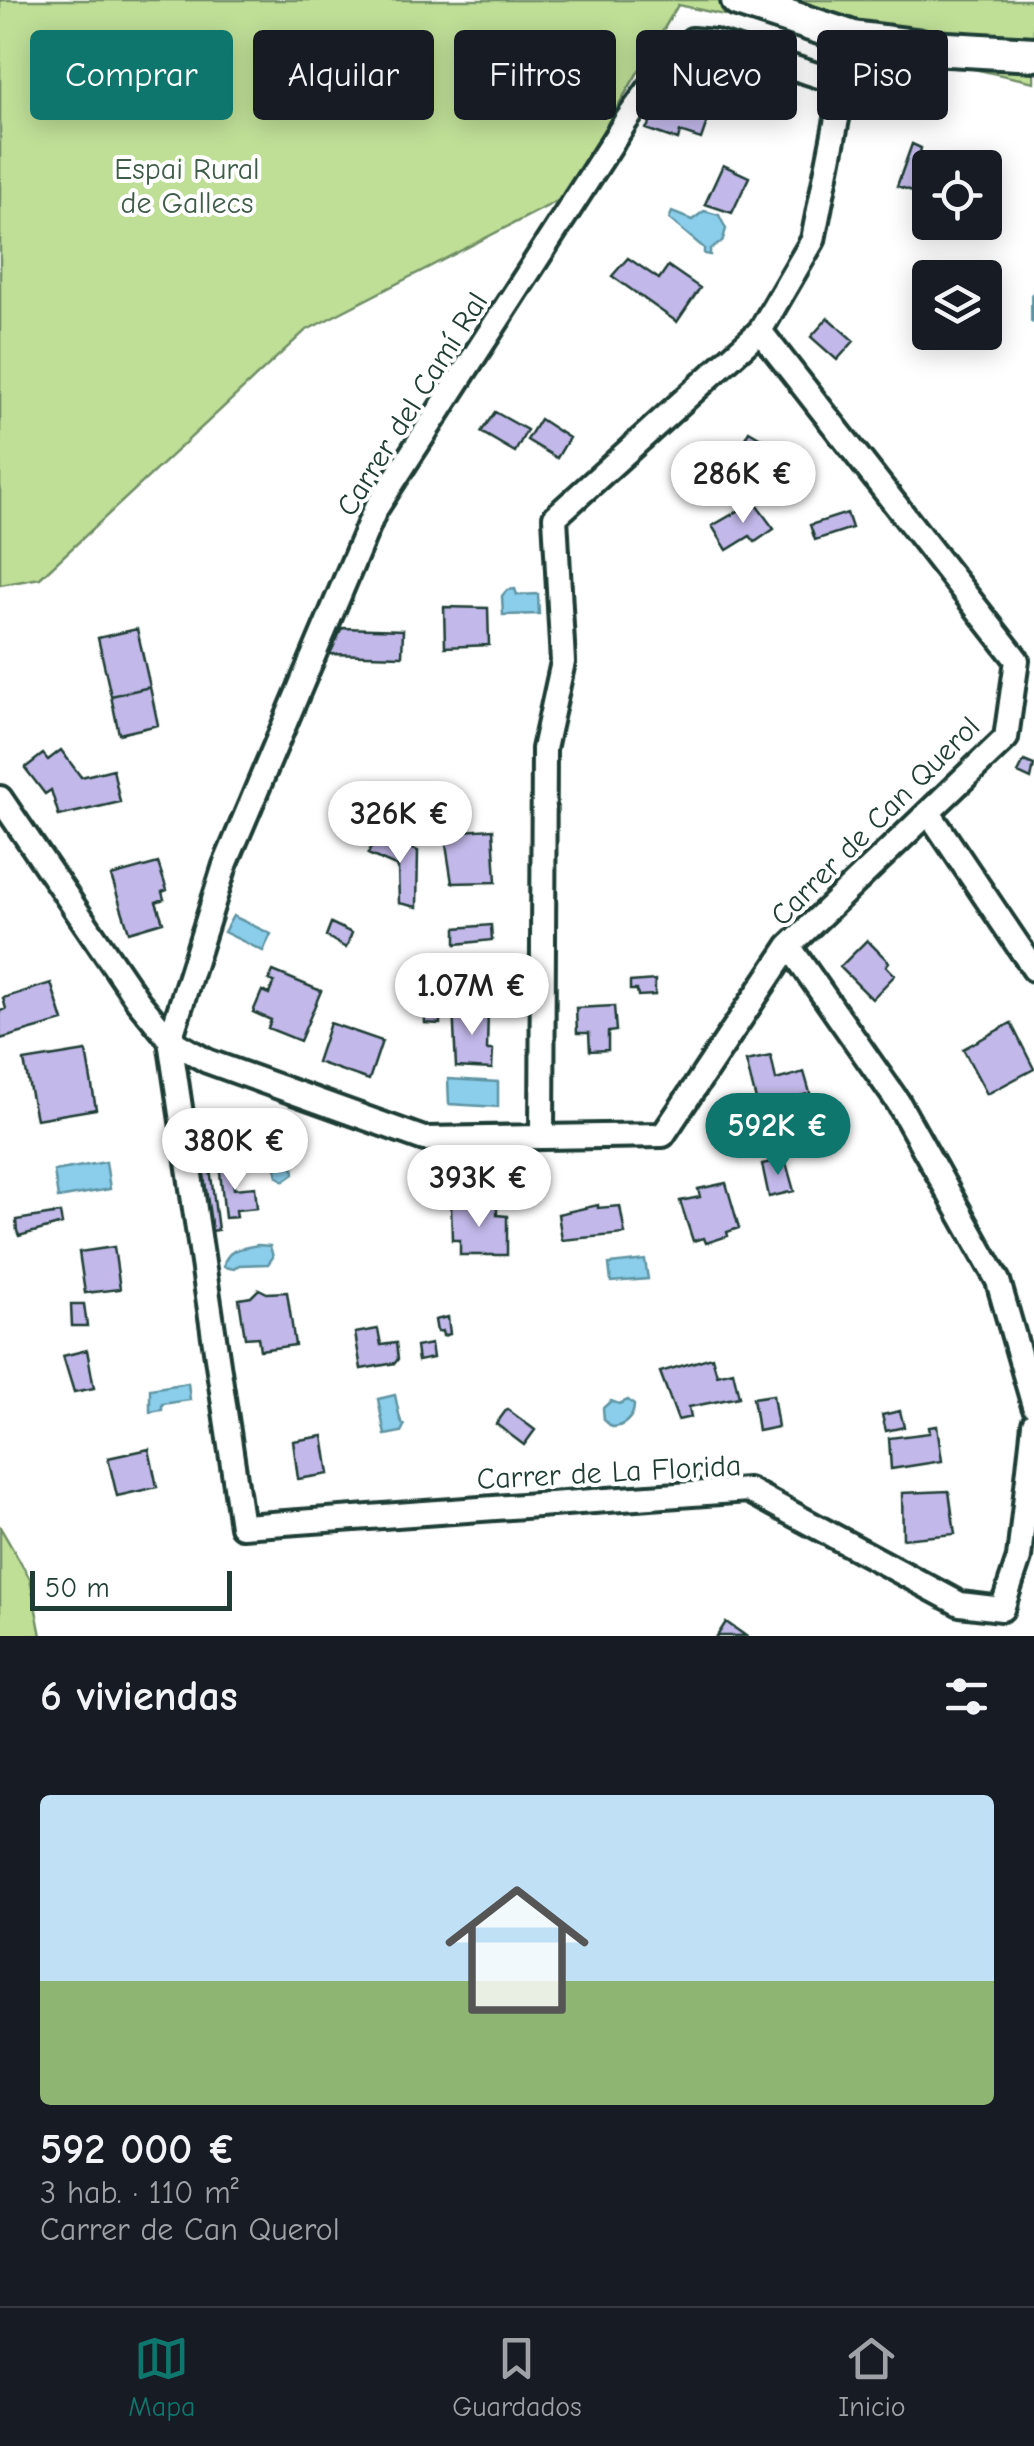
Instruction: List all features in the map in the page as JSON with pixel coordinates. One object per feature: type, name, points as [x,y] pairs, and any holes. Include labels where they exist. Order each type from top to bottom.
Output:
[{"type":"main road","points":[[738,0],[829,30]]},
{"type":"main road","points":[[948,49],[1034,54]]},
{"type":"street","name":"Carrer del Camí Ral","points":[[170,1040],[225,865],[376,510],[626,120],[670,60],[692,40],[714,42],[817,75]]},
{"type":"street","points":[[542,1138],[544,750],[563,662],[555,517],[760,330],[813,240],[837,120]]},
{"type":"street","name":"Carrer de Can Querol","points":[[170,1040],[207,1061],[424,1140],[664,1135],[789,946],[1006,738],[1017,660],[760,330]]},
{"type":"street","points":[[0,798],[138,1000],[170,1040]]},
{"type":"street","points":[[929,813],[1034,969]]},
{"type":"street","points":[[789,946],[898,1102],[998,1281],[1034,1406]]},
{"type":"street","name":"Carrer de La Florida","points":[[170,1040],[242,1526],[748,1490],[960,1604],[1002,1609],[1006,1596]]},
{"type":"street","points":[[1006,1596],[1019,1558],[1034,1424]]},
{"type":"street","points":[[1006,1596],[1034,1590]]},
{"type":"green space","name":"Espai Rural de Gallecs","points":[[0,0],[1034,0],[1034,82],[948,63],[948,30],[817,30],[817,35],[678,5],[663,30],[636,30],[636,75],[616,109],[616,30],[454,30],[454,120],[609,120],[563,198],[305,331],[40,578],[0,585]]},
{"type":"green space","points":[[0,1527],[30,1579],[41,1636],[0,1636]]},
{"type":"water","points":[[704,211],[719,215],[726,229],[722,242],[710,249],[710,255],[704,254],[704,248],[669,219],[672,212],[692,220]]},
{"type":"water","points":[[515,589],[517,595],[538,594],[539,614],[503,615],[502,596]]},
{"type":"water","points":[[233,916],[271,934],[263,951],[224,932]]},
{"type":"water","points":[[448,1079],[498,1082],[498,1107],[449,1104]]},
{"type":"water","points":[[290,1141],[294,1174],[284,1181],[277,1176],[273,1142]]},
{"type":"water","points":[[106,1162],[110,1189],[58,1198],[54,1171]]},
{"type":"water","points":[[270,1246],[273,1257],[268,1264],[224,1267],[232,1252]]},
{"type":"water","points":[[645,1260],[648,1279],[611,1282],[609,1264]]},
{"type":"water","points":[[188,1383],[190,1400],[162,1404],[162,1410],[150,1412],[150,1389]]},
{"type":"water","points":[[395,1395],[404,1426],[401,1432],[385,1435],[378,1399]]},
{"type":"water","points":[[628,1400],[634,1405],[630,1417],[612,1427],[604,1420],[603,1408],[611,1401],[619,1404]]},
{"type":"building","points":[[652,120],[708,120],[701,139],[680,132],[678,140],[646,129]]},
{"type":"building","points":[[912,144],[921,148],[912,150],[912,191],[897,186]]},
{"type":"building","points":[[723,165],[749,177],[732,213],[705,204]]},
{"type":"building","points":[[628,258],[659,279],[668,266],[700,288],[677,322],[612,276]]},
{"type":"building","points":[[828,318],[854,341],[837,360],[811,337]]},
{"type":"building","points":[[495,412],[527,430],[515,452],[481,432]]},
{"type":"building","points":[[540,419],[569,438],[557,458],[527,440]]},
{"type":"building","points":[[749,431],[785,452],[772,476],[759,469],[755,477],[741,470],[745,462],[735,457]]},
{"type":"building","points":[[754,502],[774,529],[755,542],[750,536],[727,550],[712,526]]},
{"type":"building","points":[[847,513],[852,528],[815,540],[810,525]]},
{"type":"building","points":[[444,607],[488,608],[489,645],[445,647]]},
{"type":"building","points":[[342,628],[403,630],[402,656],[330,654]]},
{"type":"building","points":[[137,629],[150,687],[111,696],[98,638]]},
{"type":"building","points":[[150,687],[158,725],[119,734],[111,696]]},
{"type":"building","points":[[61,750],[81,777],[113,769],[120,802],[59,816],[51,790],[45,794],[25,768],[43,754],[48,760]]},
{"type":"building","points":[[1024,761],[1034,765],[1031,779],[1018,773]]},
{"type":"building","points":[[493,829],[496,882],[452,883],[444,832]]},
{"type":"building","points":[[377,834],[418,851],[417,907],[399,903],[398,867],[368,854]]},
{"type":"building","points":[[158,863],[167,890],[162,892],[164,899],[156,902],[163,922],[129,932],[111,876]]},
{"type":"building","points":[[331,923],[352,933],[346,948],[326,936]]},
{"type":"building","points":[[491,925],[492,940],[456,944],[456,928]]},
{"type":"building","points":[[867,940],[889,962],[886,966],[895,975],[872,999],[840,967]]},
{"type":"building","points":[[273,971],[321,991],[300,1041],[268,1028],[271,1020],[253,1012],[262,991],[269,994]]},
{"type":"building","points":[[655,980],[655,995],[638,996],[637,990],[630,990],[630,982]]},
{"type":"building","points":[[51,983],[63,1021],[0,1039],[0,1011],[6,1009],[3,998]]},
{"type":"building","points":[[424,983],[441,984],[440,1024],[425,1023]]},
{"type":"building","points":[[614,1006],[616,1031],[608,1032],[608,1050],[590,1051],[589,1033],[577,1033],[576,1008]]},
{"type":"building","points":[[453,1007],[488,1009],[487,1050],[493,1050],[492,1069],[456,1067]]},
{"type":"building","points":[[330,1023],[382,1041],[369,1080],[317,1062]]},
{"type":"building","points":[[1011,1023],[1034,1069],[987,1094],[963,1049]]},
{"type":"building","points":[[86,1051],[96,1109],[36,1119],[24,1061]]},
{"type":"building","points":[[771,1056],[776,1080],[804,1072],[810,1093],[797,1097],[805,1127],[765,1135],[746,1061]]},
{"type":"building","points":[[785,1159],[794,1191],[769,1197],[762,1164]]},
{"type":"building","points":[[202,1160],[209,1160],[218,1230],[211,1231]]},
{"type":"building","points":[[231,1161],[234,1189],[255,1187],[257,1208],[236,1210],[237,1217],[225,1218],[219,1163]]},
{"type":"building","points":[[726,1183],[739,1228],[706,1243],[704,1238],[693,1241],[680,1201],[700,1197],[698,1189]]},
{"type":"building","points":[[451,1205],[497,1205],[497,1215],[507,1216],[507,1255],[460,1255],[460,1240],[452,1240]]},
{"type":"building","points":[[598,1205],[620,1206],[625,1234],[562,1240],[558,1214]]},
{"type":"building","points":[[60,1213],[62,1224],[19,1236],[16,1220]]},
{"type":"building","points":[[114,1247],[120,1289],[85,1293],[79,1252]]},
{"type":"building","points":[[259,1289],[267,1293],[287,1292],[295,1345],[260,1350],[258,1337],[245,1338],[239,1299],[251,1297]]},
{"type":"building","points":[[71,1304],[84,1304],[87,1326],[72,1326]]},
{"type":"building","points":[[448,1317],[450,1334],[443,1336],[442,1331],[437,1332],[435,1320]]},
{"type":"building","points":[[378,1329],[381,1345],[396,1343],[398,1359],[395,1363],[361,1369],[355,1333]]},
{"type":"building","points":[[431,1344],[433,1358],[418,1361],[416,1347]]},
{"type":"building","points":[[87,1350],[94,1388],[74,1392],[63,1356]]},
{"type":"building","points":[[712,1357],[717,1375],[733,1371],[739,1397],[689,1407],[691,1417],[678,1420],[660,1372]]},
{"type":"building","points":[[773,1395],[778,1427],[758,1431],[753,1398]]},
{"type":"building","points":[[507,1409],[535,1430],[524,1445],[496,1424]]},
{"type":"building","points":[[900,1411],[904,1427],[886,1431],[882,1415]]},
{"type":"building","points":[[937,1426],[942,1461],[891,1469],[889,1438],[930,1433],[929,1427]]},
{"type":"building","points":[[323,1436],[329,1474],[298,1479],[293,1441]]},
{"type":"building","points":[[149,1449],[157,1487],[117,1496],[108,1458]]},
{"type":"building","points":[[949,1491],[955,1534],[903,1539],[902,1493]]},
{"type":"building","points":[[726,1622],[746,1636],[717,1636]]},
{"type":"waterway","points":[[1034,296],[1034,320]]}]
